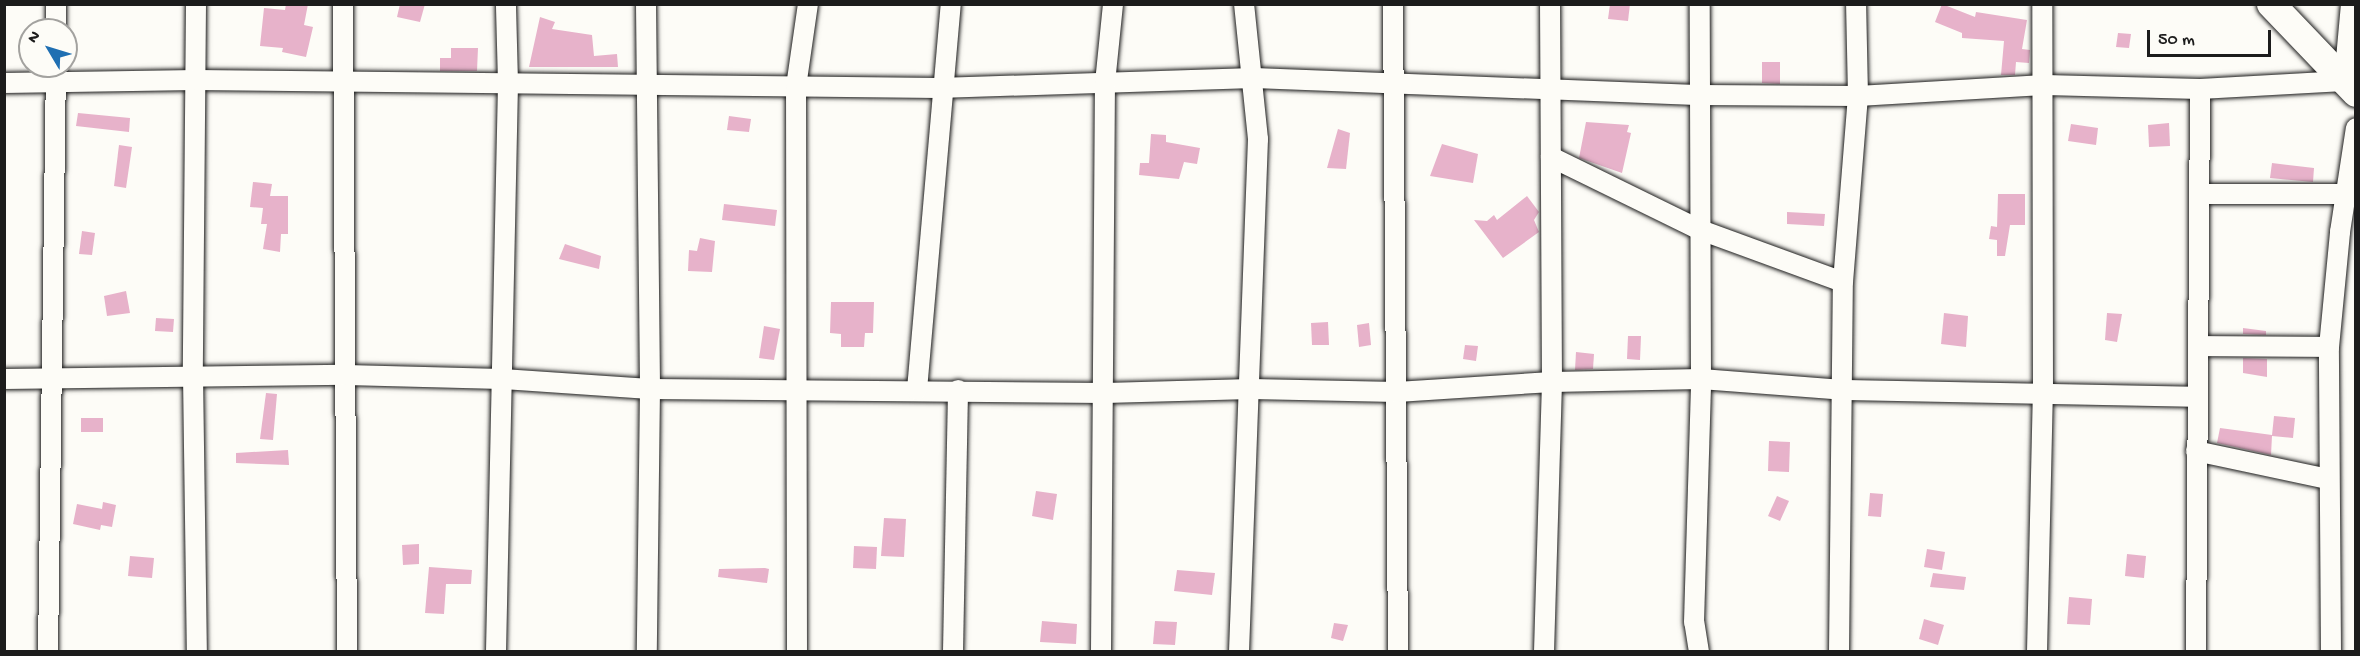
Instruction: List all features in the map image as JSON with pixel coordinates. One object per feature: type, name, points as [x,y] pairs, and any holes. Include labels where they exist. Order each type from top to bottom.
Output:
[{"type":"main road","points":[[2271,4],[2350,87]]},
{"type":"street","points":[[196,4],[193,375],[197,651]]},
{"type":"street","points":[[343,4],[341,82],[346,375],[347,651]]},
{"type":"street","points":[[496,651],[508,82],[506,4]]},
{"type":"street","points":[[646,4],[645,83],[650,389],[647,651]]},
{"type":"street","points":[[797,651],[796,87],[808,4]]},
{"type":"street","points":[[917,390],[951,4]]},
{"type":"street","points":[[1101,651],[1105,393],[1105,83],[1113,4]]},
{"type":"street","points":[[1393,4],[1391,83],[1397,392],[1398,651]]},
{"type":"street","points":[[1544,651],[1552,382],[1550,4]]},
{"type":"street","points":[[1699,651],[1694,622],[1701,379],[1697,95],[1700,4]]},
{"type":"street","points":[[1839,651],[1843,282],[1858,96],[1856,4]]},
{"type":"street","points":[[2037,651],[2043,393],[2045,85],[2042,4]]},
{"type":"street","points":[[78,75],[196,80],[645,83],[796,87],[942,87],[1254,78],[1697,95],[1858,96],[2045,85],[2200,89],[2350,87],[2351,4]]},
{"type":"street","points":[[1238,6],[1254,78],[1258,139],[1251,389],[1239,651]]},
{"type":"street","points":[[4,83],[33,78]]},
{"type":"street","points":[[48,651],[56,78]]},
{"type":"street","points":[[2196,651],[2196,397],[2200,346],[2200,89]]},
{"type":"street","points":[[2331,651],[2328,479],[2329,347],[2355,128]]},
{"type":"street","points":[[1551,157],[1698,229],[1843,282]]},
{"type":"street","points":[[2199,194],[2346,194]]},
{"type":"street","points":[[2200,346],[2329,347]]},
{"type":"street","points":[[4,379],[52,376],[346,375],[502,379],[650,389],[1105,393],[1251,389],[1397,392],[1552,382],[1701,379],[1843,390],[2196,397]]},
{"type":"street","points":[[953,651],[958,390]]},
{"type":"street","points":[[2196,451],[2328,479]]},
{"type":"building","points":[[286,4],[308,4],[304,25],[313,27],[306,57],[282,52],[283,48],[260,46],[264,8],[285,10]]},
{"type":"building","points":[[400,4],[425,4],[420,22],[397,17]]},
{"type":"building","points":[[1610,4],[1630,4],[1628,21],[1608,19]]},
{"type":"building","points":[[1942,4],[1975,17],[1976,12],[2027,20],[2022,49],[2030,50],[2029,63],[2016,62],[2015,75],[2001,75],[2004,41],[1962,38],[1962,33],[1935,22]]},
{"type":"building","points":[[540,17],[555,22],[552,29],[592,35],[594,56],[617,54],[618,67],[529,67]]},
{"type":"building","points":[[2118,33],[2131,34],[2129,48],[2116,47]]},
{"type":"building","points":[[451,48],[478,48],[477,71],[440,71],[440,58],[451,58]]},
{"type":"building","points":[[1762,62],[1780,62],[1780,84],[1762,83]]},
{"type":"building","points":[[78,113],[130,118],[129,132],[76,126]]},
{"type":"building","points":[[729,116],[751,119],[749,132],[727,130]]},
{"type":"building","points":[[1586,122],[1629,125],[1627,132],[1631,133],[1622,173],[1579,158]]},
{"type":"building","points":[[2169,123],[2170,146],[2149,147],[2148,125]]},
{"type":"building","points":[[2071,124],[2098,128],[2096,145],[2068,141]]},
{"type":"building","points":[[1338,129],[1350,133],[1346,169],[1327,168]]},
{"type":"building","points":[[1151,134],[1166,135],[1166,142],[1200,148],[1197,164],[1184,162],[1179,179],[1139,175],[1140,163],[1149,163]]},
{"type":"building","points":[[1442,144],[1478,154],[1473,183],[1430,176]]},
{"type":"building","points":[[119,145],[132,147],[126,188],[114,186]]},
{"type":"building","points":[[2272,163],[2314,168],[2313,182],[2270,178]]},
{"type":"building","points":[[253,182],[272,184],[270,196],[288,196],[288,234],[281,234],[280,252],[263,249],[267,224],[261,224],[263,208],[250,207]]},
{"type":"building","points":[[1998,194],[2025,194],[2025,225],[2010,225],[2005,256],[1997,256],[1997,240],[1989,239],[1991,226],[1997,227]]},
{"type":"building","points":[[1527,196],[1539,212],[1534,220],[1539,232],[1503,258],[1474,220],[1487,221],[1494,215],[1497,220]]},
{"type":"building","points":[[724,204],[777,210],[775,226],[722,220]]},
{"type":"building","points":[[1787,212],[1825,214],[1824,226],[1787,224]]},
{"type":"building","points":[[82,231],[95,233],[92,255],[79,254]]},
{"type":"building","points":[[700,238],[715,241],[712,272],[688,271],[689,250],[697,251]]},
{"type":"building","points":[[565,244],[601,256],[599,269],[559,259]]},
{"type":"building","points":[[126,291],[130,313],[107,316],[104,296]]},
{"type":"building","points":[[831,302],[874,302],[873,333],[865,333],[864,347],[841,347],[841,334],[830,333]]},
{"type":"building","points":[[1944,313],[1968,316],[1966,347],[1941,344]]},
{"type":"building","points":[[2107,313],[2122,314],[2117,342],[2105,340]]},
{"type":"building","points":[[156,318],[174,319],[173,332],[155,331]]},
{"type":"building","points":[[1328,322],[1329,345],[1312,345],[1311,323]]},
{"type":"building","points":[[1369,323],[1371,345],[1359,347],[1357,325]]},
{"type":"building","points":[[764,326],[780,329],[774,360],[759,358]]},
{"type":"building","points":[[2243,328],[2266,331],[2266,335],[2243,334]]},
{"type":"building","points":[[1628,336],[1641,336],[1640,360],[1627,359]]},
{"type":"building","points":[[1465,345],[1478,346],[1476,361],[1463,359]]},
{"type":"building","points":[[1576,352],[1594,354],[1593,369],[1575,370]]},
{"type":"building","points":[[2243,358],[2267,359],[2267,377],[2243,373]]},
{"type":"building","points":[[266,393],[277,394],[273,440],[260,439]]},
{"type":"building","points":[[2274,416],[2295,418],[2293,438],[2272,436],[2271,455],[2217,443],[2220,428],[2272,435]]},
{"type":"building","points":[[81,418],[103,418],[103,432],[81,432]]},
{"type":"building","points":[[1769,441],[1790,442],[1789,472],[1768,471]]},
{"type":"building","points":[[288,450],[289,465],[236,463],[236,453]]},
{"type":"building","points":[[1036,491],[1057,494],[1053,520],[1032,516]]},
{"type":"building","points":[[1870,493],[1883,494],[1881,517],[1868,516]]},
{"type":"building","points":[[1777,496],[1789,501],[1780,521],[1768,516]]},
{"type":"building","points":[[103,502],[116,505],[112,527],[101,525],[100,530],[73,524],[77,504],[102,509]]},
{"type":"building","points":[[884,518],[906,519],[904,557],[881,556]]},
{"type":"building","points":[[419,544],[419,564],[403,565],[402,545]]},
{"type":"building","points":[[854,546],[877,547],[876,569],[853,568]]},
{"type":"building","points":[[1927,549],[1945,552],[1942,570],[1924,567]]},
{"type":"building","points":[[2127,554],[2146,556],[2144,578],[2125,576]]},
{"type":"building","points":[[130,556],[154,558],[152,578],[128,576]]},
{"type":"building","points":[[429,567],[472,570],[471,584],[446,584],[444,614],[425,613]]},
{"type":"building","points":[[719,569],[769,569],[767,583],[718,577]]},
{"type":"building","points":[[1177,570],[1215,573],[1212,595],[1174,591]]},
{"type":"building","points":[[1933,573],[1966,577],[1964,590],[1930,587]]},
{"type":"building","points":[[2069,597],[2092,599],[2090,625],[2067,624]]},
{"type":"building","points":[[1924,619],[1944,625],[1938,645],[1919,639]]},
{"type":"building","points":[[1042,621],[1077,624],[1076,644],[1040,642]]},
{"type":"building","points":[[1155,621],[1177,622],[1175,645],[1153,644]]},
{"type":"building","points":[[1334,623],[1348,625],[1343,641],[1331,638]]}]
